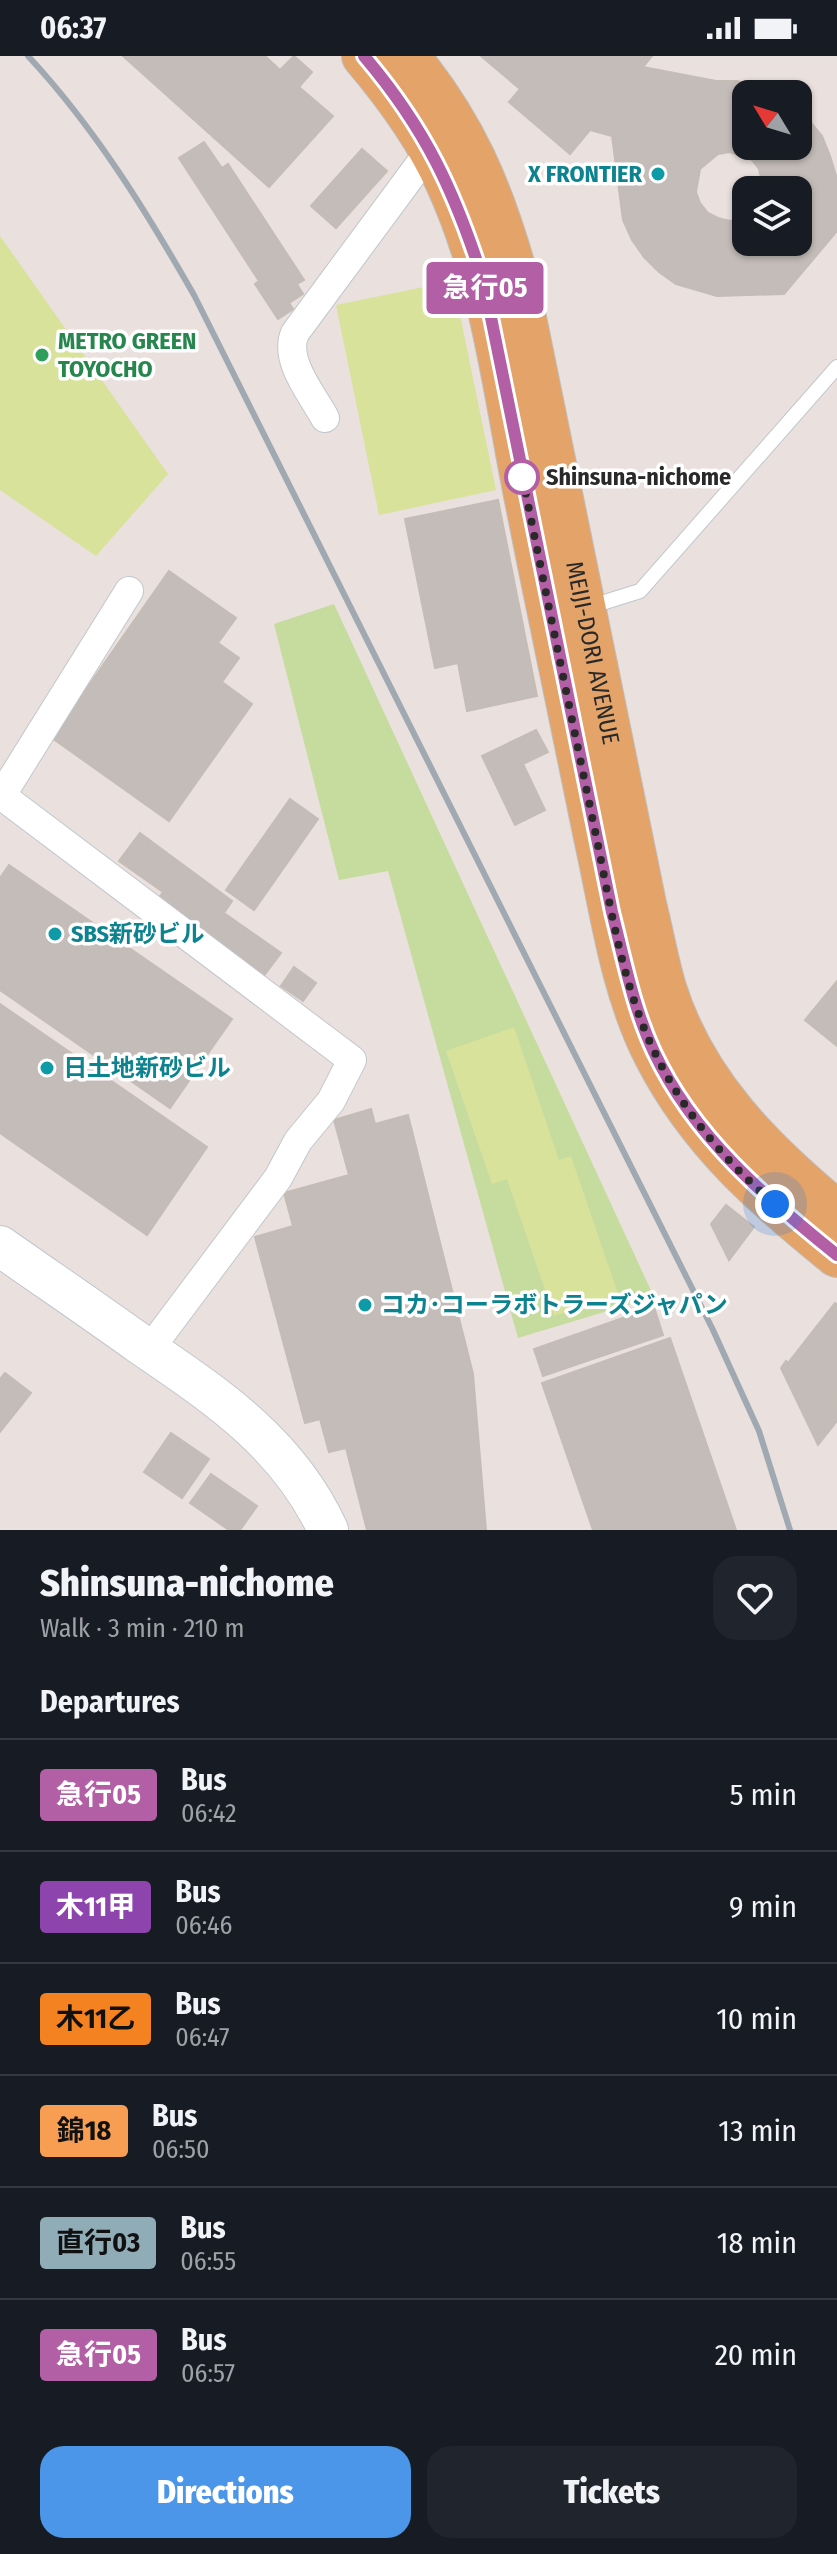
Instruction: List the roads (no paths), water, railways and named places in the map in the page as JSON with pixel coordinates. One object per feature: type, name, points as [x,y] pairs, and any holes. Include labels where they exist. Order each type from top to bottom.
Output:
[{"type":"main road","name":"MEIJI-DORI AVENUE","points":[[364,56],[408,112],[431,149],[466,228],[484,283],[665,989],[685,1039],[711,1085],[742,1126],[775,1161],[837,1213]]},
{"type":"main road","name":"MEIJI-DORI AVENUE","points":[[407,56],[434,88],[459,128],[498,214],[515,274],[612,912],[633,999],[655,1054],[684,1103],[717,1147],[752,1185],[837,1255]]},
{"type":"street","points":[[325,418],[292,357],[291,343],[295,333],[431,149]]},
{"type":"street","points":[[129,591],[1,797],[352,1060],[331,1101],[298,1141],[278,1178],[149,1350]]},
{"type":"street","points":[[0,1246],[223,1400],[260,1433],[292,1471],[328,1530]]},
{"type":"lane","points":[[567,612],[640,591],[832,383],[837,367]]},
{"type":"railway","points":[[28,56],[75,112],[118,171],[194,295],[713,1330],[759,1431],[790,1530]]},
{"type":"place","name":"X FRONTIER","points":[[658,174]]},
{"type":"place","name":"METRO GREEN TOYOCHO","points":[[42,355]]},
{"type":"place","name":"Shinsuna-nichome","points":[[522,477]]},
{"type":"place","name":"SBS新砂ビル","points":[[55,934]]},
{"type":"place","name":"日土地新砂ビル","points":[[47,1068]]},
{"type":"place","name":"コカ･コーラボトラーズジャパン","points":[[365,1305]]}]
